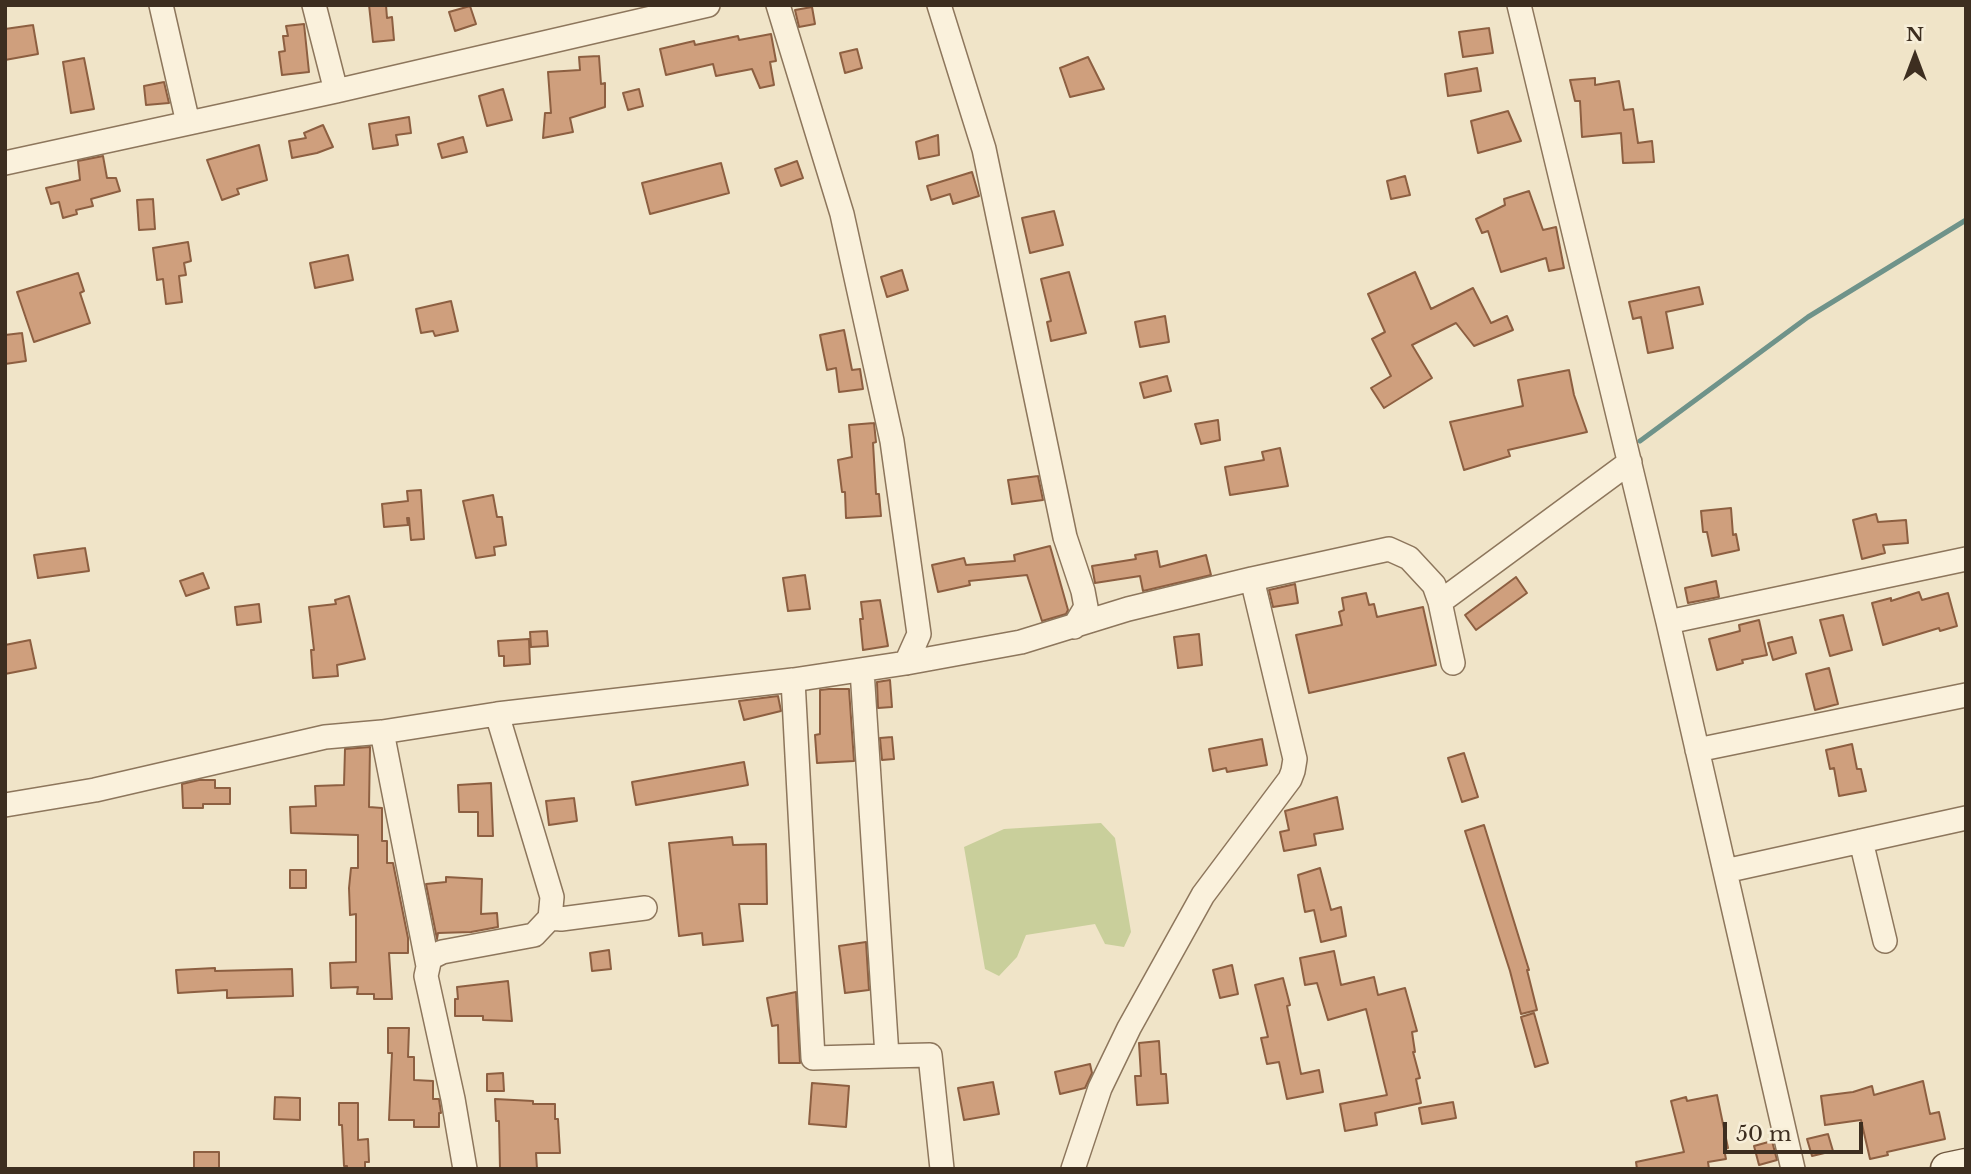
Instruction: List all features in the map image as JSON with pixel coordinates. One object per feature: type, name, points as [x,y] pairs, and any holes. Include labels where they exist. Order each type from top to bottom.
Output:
[{"type":"main road","points":[[1947,1169],[1966,1165]]},
{"type":"street","points":[[160,5],[188,123]]},
{"type":"street","points":[[314,5],[336,91]]},
{"type":"street","points":[[5,163],[336,91],[708,5]]},
{"type":"street","points":[[778,5],[842,214],[892,441],[919,634],[906,663]]},
{"type":"street","points":[[939,5],[984,149],[1065,537],[1086,607],[1074,627]]},
{"type":"street","points":[[1519,5],[1668,622],[1793,1169]]},
{"type":"street","points":[[1440,603],[1630,462]]},
{"type":"street","points":[[5,805],[95,790],[325,737],[793,680],[1021,642],[1128,609],[1389,549],[1409,558],[1434,585],[1453,663]]},
{"type":"street","points":[[1668,622],[1966,559]]},
{"type":"street","points":[[1073,1169],[1100,1088],[1129,1028],[1203,895],[1290,779],[1293,771],[1295,759],[1252,579]]},
{"type":"street","points":[[1081,584],[1098,603],[1128,609]]},
{"type":"street","points":[[862,670],[887,1056]]},
{"type":"street","points":[[793,680],[813,1058],[930,1055],[942,1169]]},
{"type":"street","points":[[1697,750],[1966,695]]},
{"type":"street","points":[[465,1169],[426,976],[430,958],[442,952],[534,935],[550,918],[552,897],[497,714]]},
{"type":"street","points":[[382,732],[428,966]]},
{"type":"street","points":[[1725,871],[1966,818]]},
{"type":"street","points":[[1861,841],[1885,942]]},
{"type":"street","points":[[550,918],[561,919],[645,908]]},
{"type":"green space","points":[[1101,823],[1115,838],[1131,932],[1124,947],[1105,944],[1095,924],[1026,935],[1017,957],[999,976],[985,969],[964,847],[1004,829]]},
{"type":"building","points":[[369,5],[386,5],[387,18],[392,17],[394,40],[373,42]]},
{"type":"building","points":[[470,6],[476,24],[455,31],[449,12]]},
{"type":"building","points":[[812,7],[815,24],[799,27],[795,10]]},
{"type":"building","points":[[304,24],[309,72],[282,75],[279,52],[285,51],[283,36],[288,36],[286,26]]},
{"type":"building","points":[[33,25],[38,54],[5,60],[5,29]]},
{"type":"building","points":[[1489,28],[1493,53],[1463,57],[1459,32]]},
{"type":"building","points":[[771,34],[776,61],[770,62],[774,85],[760,88],[752,69],[716,76],[713,64],[666,75],[660,49],[694,41],[695,45],[738,36],[739,40]]},
{"type":"building","points":[[857,49],[862,68],[845,73],[840,53]]},
{"type":"building","points":[[599,56],[601,84],[605,83],[605,107],[570,118],[573,132],[543,138],[545,113],[551,113],[548,72],[580,70],[579,57]]},
{"type":"building","points":[[1088,57],[1104,89],[1070,97],[1060,68]]},
{"type":"building","points":[[84,58],[94,109],[71,113],[63,62]]},
{"type":"building","points":[[1477,68],[1481,91],[1448,96],[1445,74]]},
{"type":"building","points":[[1595,78],[1595,85],[1619,81],[1624,110],[1633,109],[1638,143],[1652,141],[1654,162],[1623,163],[1621,133],[1582,137],[1580,101],[1575,101],[1570,80]]},
{"type":"building","points":[[164,82],[169,103],[146,105],[144,86]]},
{"type":"building","points":[[503,89],[512,120],[487,126],[479,96]]},
{"type":"building","points":[[639,89],[643,106],[628,110],[623,93]]},
{"type":"building","points":[[1508,111],[1521,141],[1478,153],[1471,121]]},
{"type":"building","points":[[409,117],[411,133],[396,135],[398,145],[373,149],[369,124]]},
{"type":"building","points":[[323,125],[333,147],[292,158],[289,141],[306,138],[304,133]]},
{"type":"building","points":[[938,135],[939,155],[919,159],[916,142]]},
{"type":"building","points":[[463,137],[467,152],[442,158],[438,144]]},
{"type":"building","points":[[259,145],[267,180],[237,189],[239,194],[222,200],[207,160]]},
{"type":"building","points":[[103,156],[107,178],[116,178],[120,191],[91,199],[93,206],[76,210],[77,214],[63,218],[59,202],[51,204],[46,188],[80,180],[78,161]]},
{"type":"building","points":[[797,161],[803,178],[781,186],[775,169]]},
{"type":"building","points":[[721,163],[729,193],[650,214],[642,183]]},
{"type":"building","points":[[972,172],[979,196],[953,204],[950,194],[931,200],[927,186]]},
{"type":"building","points":[[1405,176],[1410,195],[1391,199],[1387,181]]},
{"type":"building","points":[[1529,191],[1543,230],[1556,227],[1564,268],[1549,271],[1546,258],[1501,272],[1488,231],[1482,233],[1476,219],[1505,205],[1504,199]]},
{"type":"building","points":[[153,199],[155,229],[139,230],[137,200]]},
{"type":"building","points":[[1054,211],[1063,245],[1030,253],[1022,218]]},
{"type":"building","points":[[188,242],[191,261],[184,263],[186,275],[179,276],[182,302],[166,304],[163,279],[157,280],[153,248]]},
{"type":"building","points":[[348,255],[353,280],[315,288],[310,263]]},
{"type":"building","points":[[902,270],[908,290],[887,297],[881,277]]},
{"type":"building","points":[[1069,272],[1086,333],[1051,341],[1047,322],[1051,321],[1041,279]]},
{"type":"building","points":[[1415,272],[1431,309],[1473,288],[1491,323],[1507,316],[1513,330],[1474,346],[1456,323],[1412,345],[1432,378],[1384,408],[1371,388],[1391,376],[1372,339],[1385,332],[1368,294]]},
{"type":"building","points":[[78,273],[84,291],[80,293],[90,323],[34,342],[17,292]]},
{"type":"building","points":[[1699,287],[1703,304],[1666,312],[1673,348],[1648,353],[1641,317],[1633,319],[1629,302]]},
{"type":"building","points":[[451,301],[458,331],[435,336],[433,331],[421,333],[416,309]]},
{"type":"building","points":[[1165,316],[1169,342],[1140,347],[1135,322]]},
{"type":"building","points":[[844,330],[852,370],[860,369],[863,389],[839,392],[836,368],[827,370],[820,335]]},
{"type":"building","points":[[22,333],[26,361],[5,364],[5,335]]},
{"type":"building","points":[[1569,370],[1574,395],[1587,432],[1508,450],[1510,456],[1464,470],[1450,422],[1523,406],[1518,380]]},
{"type":"building","points":[[1167,376],[1171,391],[1144,398],[1140,383]]},
{"type":"building","points":[[1218,420],[1220,440],[1201,444],[1195,424]]},
{"type":"building","points":[[874,423],[876,494],[879,494],[881,516],[846,518],[845,492],[842,492],[838,460],[852,457],[849,425]]},
{"type":"building","points":[[1280,448],[1288,486],[1230,495],[1225,467],[1264,460],[1262,452]]},
{"type":"building","points":[[1038,476],[1043,500],[1012,504],[1008,480]]},
{"type":"building","points":[[421,490],[424,539],[411,540],[409,518],[408,525],[384,527],[382,504],[408,501],[407,491]]},
{"type":"building","points":[[493,495],[497,517],[502,517],[506,545],[494,547],[495,555],[476,558],[463,501]]},
{"type":"building","points":[[1731,508],[1733,535],[1736,534],[1739,550],[1712,556],[1707,532],[1703,532],[1701,511]]},
{"type":"building","points":[[1876,514],[1878,522],[1906,520],[1908,543],[1883,545],[1885,553],[1862,559],[1853,520]]},
{"type":"building","points":[[1050,546],[1068,610],[1066,614],[1042,621],[1027,575],[969,581],[970,585],[938,592],[932,565],[964,558],[966,565],[1015,561],[1014,555]]},
{"type":"building","points":[[85,548],[89,571],[38,578],[34,555]]},
{"type":"building","points":[[1157,551],[1160,567],[1206,555],[1211,575],[1143,591],[1140,576],[1095,583],[1092,566],[1136,559],[1135,555]]},
{"type":"building","points":[[203,573],[209,588],[186,596],[180,581]]},
{"type":"building","points":[[805,575],[810,609],[788,611],[783,578]]},
{"type":"building","points":[[1516,577],[1527,593],[1476,630],[1465,615]]},
{"type":"building","points":[[1716,581],[1719,597],[1688,603],[1685,588]]},
{"type":"building","points":[[1295,584],[1298,603],[1273,607],[1269,590]]},
{"type":"building","points":[[1919,592],[1922,600],[1948,593],[1957,626],[1940,631],[1939,628],[1883,645],[1872,603],[1891,598],[1891,601]]},
{"type":"building","points":[[1366,593],[1369,605],[1374,604],[1377,617],[1423,607],[1436,665],[1309,693],[1296,635],[1342,625],[1339,612],[1344,610],[1342,598]]},
{"type":"building","points":[[349,596],[365,659],[337,665],[338,676],[313,678],[311,650],[314,650],[309,607],[336,604],[335,600]]},
{"type":"building","points":[[880,600],[888,646],[863,650],[861,602]]},
{"type":"building","points":[[259,604],[261,622],[237,625],[235,607]]},
{"type":"building","points":[[1843,615],[1852,650],[1830,656],[1820,620]]},
{"type":"building","points":[[1759,620],[1767,655],[1742,660],[1743,663],[1717,670],[1709,639],[1740,631],[1739,625]]},
{"type":"building","points":[[547,631],[548,646],[531,647],[530,632]]},
{"type":"building","points":[[1199,634],[1202,665],[1178,668],[1174,637]]},
{"type":"building","points":[[1792,637],[1796,653],[1773,660],[1768,643]]},
{"type":"building","points":[[529,639],[530,664],[504,666],[504,656],[499,656],[498,641]]},
{"type":"building","points":[[30,640],[36,668],[5,674],[5,645]]},
{"type":"building","points":[[1829,668],[1838,704],[1815,710],[1806,674]]},
{"type":"building","points":[[890,680],[892,707],[878,708],[877,682]]},
{"type":"building","points":[[849,689],[854,761],[817,763],[815,735],[820,734],[820,690]]},
{"type":"building","points":[[778,696],[781,711],[744,720],[739,701]]},
{"type":"building","points":[[892,737],[894,759],[882,760],[880,738]]},
{"type":"building","points":[[1262,739],[1267,765],[1227,772],[1226,768],[1213,771],[1209,749]]},
{"type":"building","points":[[1852,744],[1857,769],[1861,769],[1866,791],[1839,796],[1834,768],[1830,769],[1826,750]]},
{"type":"building","points":[[370,747],[369,807],[382,808],[382,841],[387,841],[387,863],[393,863],[408,938],[408,953],[389,953],[392,999],[374,999],[374,994],[357,994],[358,987],[331,988],[330,963],[356,962],[356,914],[350,915],[349,888],[351,868],[358,868],[358,835],[291,833],[290,807],[316,806],[315,786],[344,785],[345,749]]},
{"type":"building","points":[[1464,753],[1478,797],[1462,802],[1448,758]]},
{"type":"building","points":[[744,762],[748,785],[636,805],[632,782]]},
{"type":"building","points":[[215,780],[215,788],[230,788],[230,804],[203,804],[203,808],[183,808],[182,784]]},
{"type":"building","points":[[491,783],[493,836],[478,836],[478,812],[459,812],[458,785]]},
{"type":"building","points":[[1337,797],[1343,829],[1314,834],[1316,845],[1284,851],[1280,832],[1289,830],[1285,811]]},
{"type":"building","points":[[574,798],[577,821],[549,825],[546,801]]},
{"type":"building","points":[[1484,825],[1529,970],[1537,1010],[1521,1014],[1465,831]]},
{"type":"building","points":[[732,837],[733,845],[766,844],[767,904],[739,904],[743,941],[703,945],[702,933],[679,936],[669,843]]},
{"type":"building","points":[[1320,868],[1331,910],[1341,907],[1346,936],[1321,942],[1314,910],[1305,912],[1298,875]]},
{"type":"building","points":[[290,870],[306,870],[306,888],[290,888]]},
{"type":"building","points":[[446,877],[482,879],[481,914],[497,913],[498,927],[471,932],[438,933],[437,939],[426,884],[446,882]]},
{"type":"building","points":[[866,942],[869,990],[845,993],[839,946]]},
{"type":"building","points":[[609,950],[611,969],[592,971],[590,953]]},
{"type":"building","points":[[1334,951],[1341,985],[1374,977],[1378,995],[1405,988],[1417,1031],[1412,1032],[1413,1052],[1420,1078],[1416,1079],[1421,1103],[1375,1113],[1377,1125],[1345,1131],[1340,1104],[1387,1095],[1366,1009],[1328,1020],[1317,983],[1305,985],[1300,958]]},
{"type":"building","points":[[1232,965],[1238,994],[1220,998],[1213,970]]},
{"type":"building","points":[[215,968],[215,971],[292,969],[293,996],[227,998],[227,990],[178,993],[176,970]]},
{"type":"building","points":[[1283,978],[1301,1074],[1319,1070],[1323,1092],[1287,1099],[1279,1062],[1267,1064],[1261,1038],[1268,1037],[1255,985]]},
{"type":"building","points":[[508,981],[512,1021],[483,1020],[483,1016],[455,1016],[457,987]]},
{"type":"building","points":[[796,992],[800,1063],[779,1063],[778,1025],[772,1026],[767,998]]},
{"type":"building","points":[[1534,1013],[1548,1063],[1535,1067],[1521,1017]]},
{"type":"building","points":[[388,1028],[409,1028],[408,1057],[414,1057],[414,1080],[433,1081],[433,1099],[439,1099],[441,1113],[439,1127],[414,1127],[414,1120],[389,1120],[392,1053],[388,1053]]},
{"type":"building","points":[[1159,1041],[1161,1074],[1166,1074],[1168,1103],[1137,1105],[1135,1076],[1141,1076],[1139,1043]]},
{"type":"building","points":[[1090,1064],[1092,1073],[1085,1088],[1060,1094],[1055,1072]]},
{"type":"building","points":[[503,1073],[504,1091],[487,1091],[487,1074]]},
{"type":"building","points":[[1923,1081],[1930,1114],[1939,1112],[1945,1139],[1887,1152],[1888,1155],[1870,1159],[1861,1120],[1825,1125],[1821,1096],[1853,1092],[1872,1086],[1874,1095]]},
{"type":"building","points":[[993,1082],[999,1114],[964,1120],[958,1088]]},
{"type":"building","points":[[812,1083],[849,1086],[846,1127],[809,1124]]},
{"type":"building","points":[[1717,1095],[1728,1148],[1724,1149],[1726,1159],[1708,1162],[1709,1169],[1637,1169],[1636,1162],[1684,1152],[1671,1101]]},
{"type":"building","points":[[275,1097],[300,1098],[300,1120],[274,1119]]},
{"type":"building","points":[[495,1099],[555,1104],[560,1153],[536,1153],[537,1169],[500,1169],[499,1121],[496,1121]]},
{"type":"building","points":[[1453,1102],[1456,1118],[1422,1124],[1419,1108]]},
{"type":"building","points":[[339,1103],[358,1103],[358,1140],[368,1139],[369,1162],[365,1162],[365,1169],[347,1169],[347,1166],[344,1166]]},
{"type":"building","points":[[1828,1134],[1833,1151],[1812,1156],[1807,1139]]},
{"type":"building","points":[[1772,1141],[1777,1160],[1759,1165],[1754,1146]]},
{"type":"building","points":[[194,1152],[219,1152],[219,1169],[194,1169]]},
{"type":"waterway","points":[[1640,441],[1808,317],[1966,220]]}]
